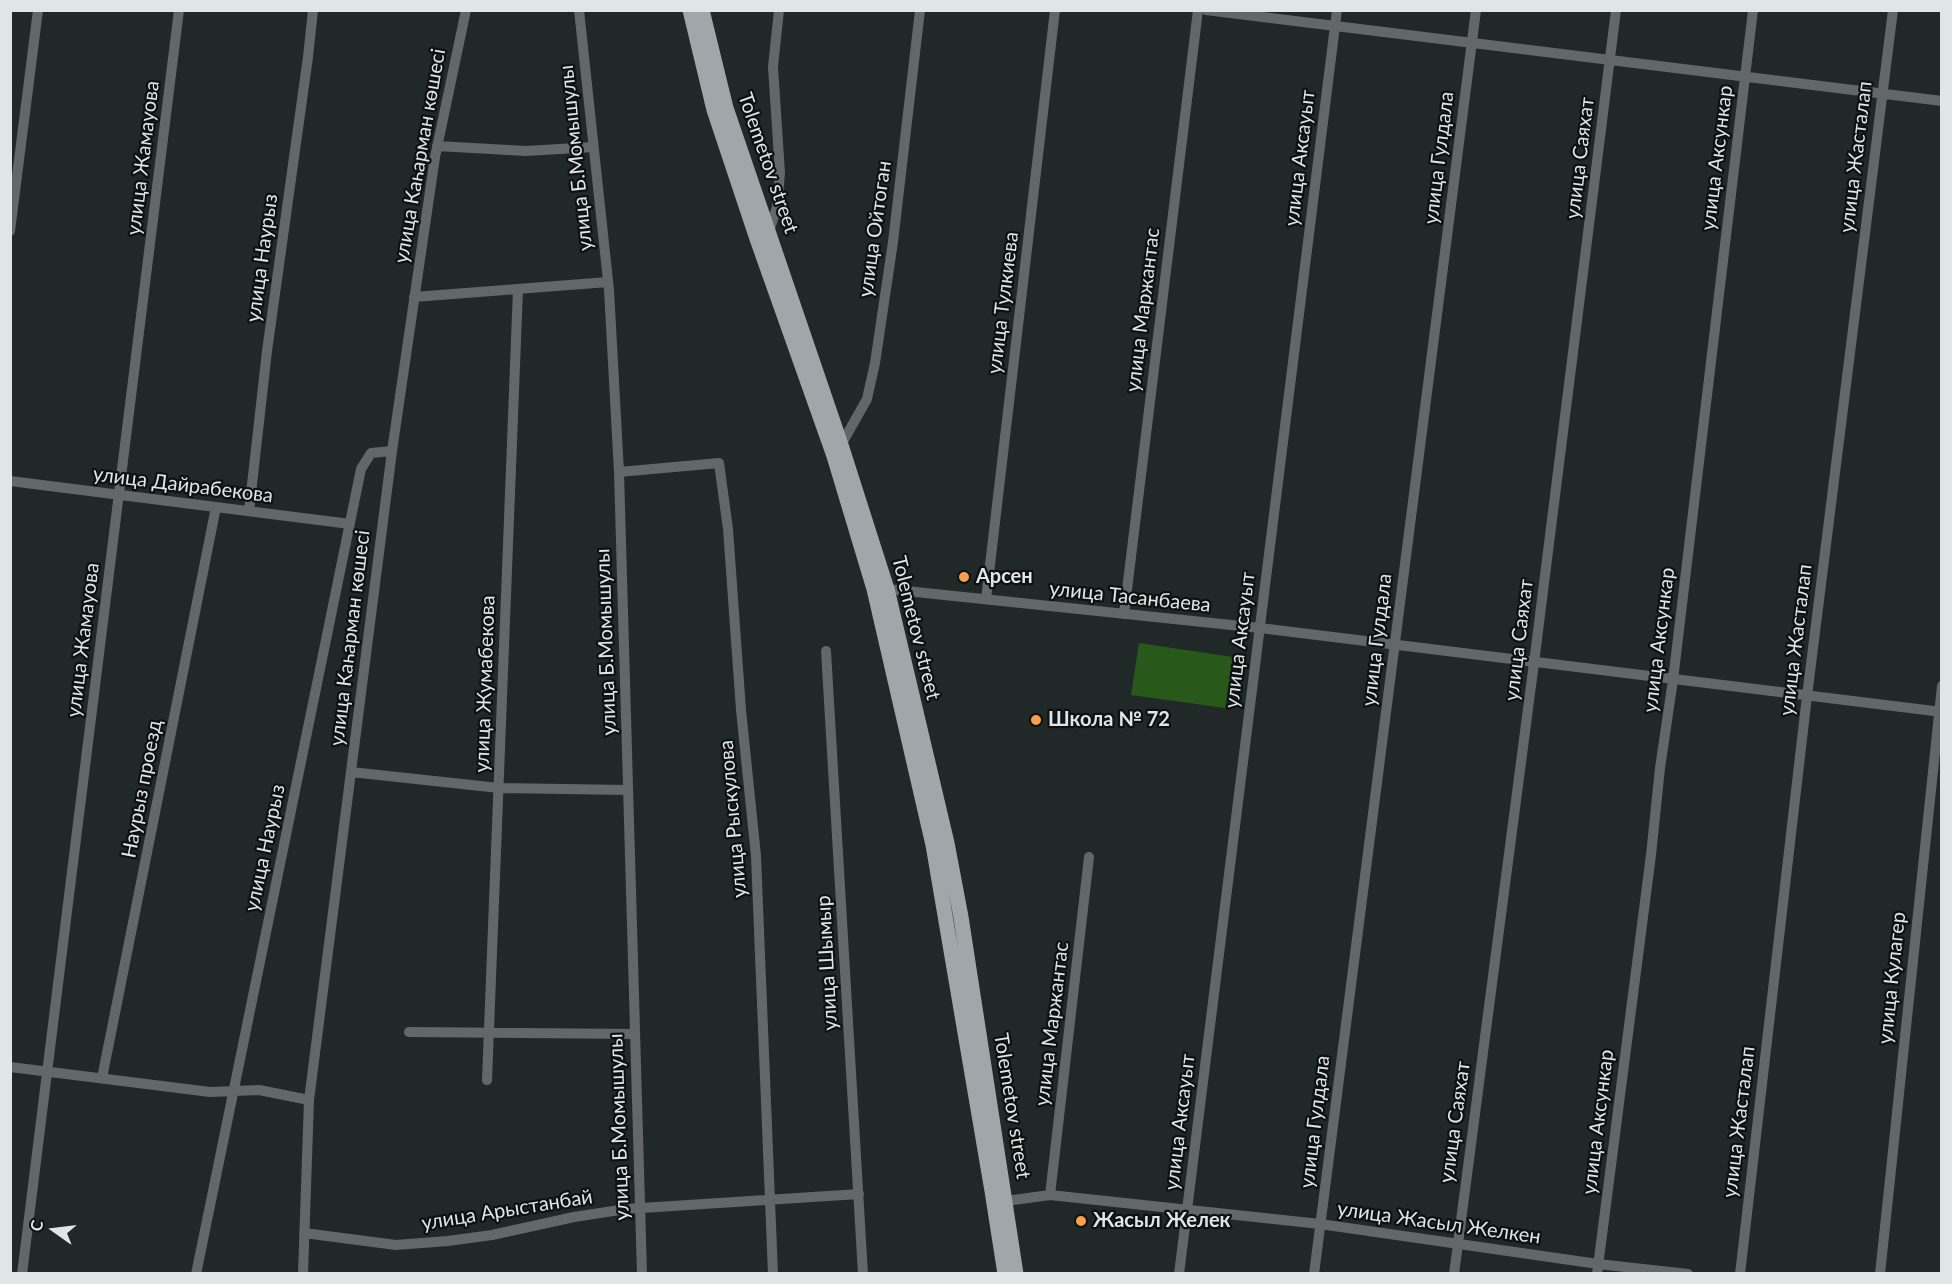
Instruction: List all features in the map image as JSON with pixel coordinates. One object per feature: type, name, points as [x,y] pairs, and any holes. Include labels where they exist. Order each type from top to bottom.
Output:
[{"type":"main road","name":"Tolemetov street","points":[[690,10],[714,110],[841,445],[887,590],[947,843],[961,917],[1016,1274]]},
{"type":"main road","name":"Tolemetov street","points":[[702,10],[726,108],[763,236],[874,589],[933,845],[1005,1274]]},
{"type":"street","points":[[10,231],[38,10]]},
{"type":"street","name":"улица Жамауова","points":[[22,1274],[179,10]]},
{"type":"street","name":"улица Наурыз","points":[[249,511],[267,351],[313,10]]},
{"type":"street","name":"улица Каһарман көшесі","points":[[303,1274],[309,1100],[392,451],[437,146],[466,10]]},
{"type":"street","name":"улица Б.Момышулы","points":[[579,10],[608,282],[619,472],[642,1274]]},
{"type":"street","points":[[763,236],[777,207],[780,173],[772,67],[779,10]]},
{"type":"street","name":"улица Ойтоган","points":[[841,445],[867,399],[876,363],[893,242],[920,10]]},
{"type":"street","name":"улица Тулкиева","points":[[986,599],[1055,10]]},
{"type":"street","name":"улица Маржантас","points":[[1124,614],[1198,10]]},
{"type":"street","points":[[1206,10],[1941,101]]},
{"type":"street","name":"улица Аксауыт","points":[[1179,1274],[1337,10]]},
{"type":"street","name":"улица Гулдала","points":[[1314,1274],[1476,10]]},
{"type":"street","name":"улица Саяхат","points":[[1454,1274],[1616,10]]},
{"type":"street","name":"улица Аксункар","points":[[1597,1269],[1673,680],[1753,10]]},
{"type":"street","name":"улица Жасталап","points":[[1740,1274],[1808,696],[1893,10]]},
{"type":"street","points":[[437,146],[526,151],[593,147]]},
{"type":"street","points":[[414,297],[608,282]]},
{"type":"street","name":"улица Жумабекова","points":[[487,1080],[518,289]]},
{"type":"street","name":"улица Наурыз","points":[[196,1274],[361,469],[371,453],[392,451]]},
{"type":"street","name":"улица Рыскулова","points":[[619,472],[719,463],[728,529],[741,710],[756,856],[773,1274]]},
{"type":"street","name":"улица Дайрабекова","points":[[10,481],[350,525]]},
{"type":"street","name":"Наурыз проезд","points":[[102,1078],[216,507]]},
{"type":"street","name":"улица Тасанбаева","points":[[887,590],[1260,628],[1940,712]]},
{"type":"street","name":"улица Шымыр","points":[[826,651],[863,1274]]},
{"type":"street","name":"улица Кулагер","points":[[1880,1274],[1941,686]]},
{"type":"street","points":[[351,772],[500,788],[628,790]]},
{"type":"street","name":"улица Маржантас","points":[[1050,1196],[1089,857]]},
{"type":"street","points":[[409,1032],[635,1034]]},
{"type":"street","points":[[10,1067],[210,1092],[259,1090],[309,1100]]},
{"type":"street","name":"улица Арыстанбай","points":[[304,1233],[396,1245],[417,1244],[492,1235],[574,1217],[626,1209],[859,1194]]},
{"type":"street","name":"улица Жасыл Желкен","points":[[1006,1201],[1050,1196],[1320,1224],[1597,1269],[1689,1274]]},
{"type":"green space","points":[[1139,643],[1233,657],[1225,708],[1131,695]]},
{"type":"place","name":"Арсен","points":[[964,577]]},
{"type":"place","name":"Школа № 72","points":[[1036,720]]},
{"type":"place","name":"Жасыл Желек","points":[[1081,1221]]}]
